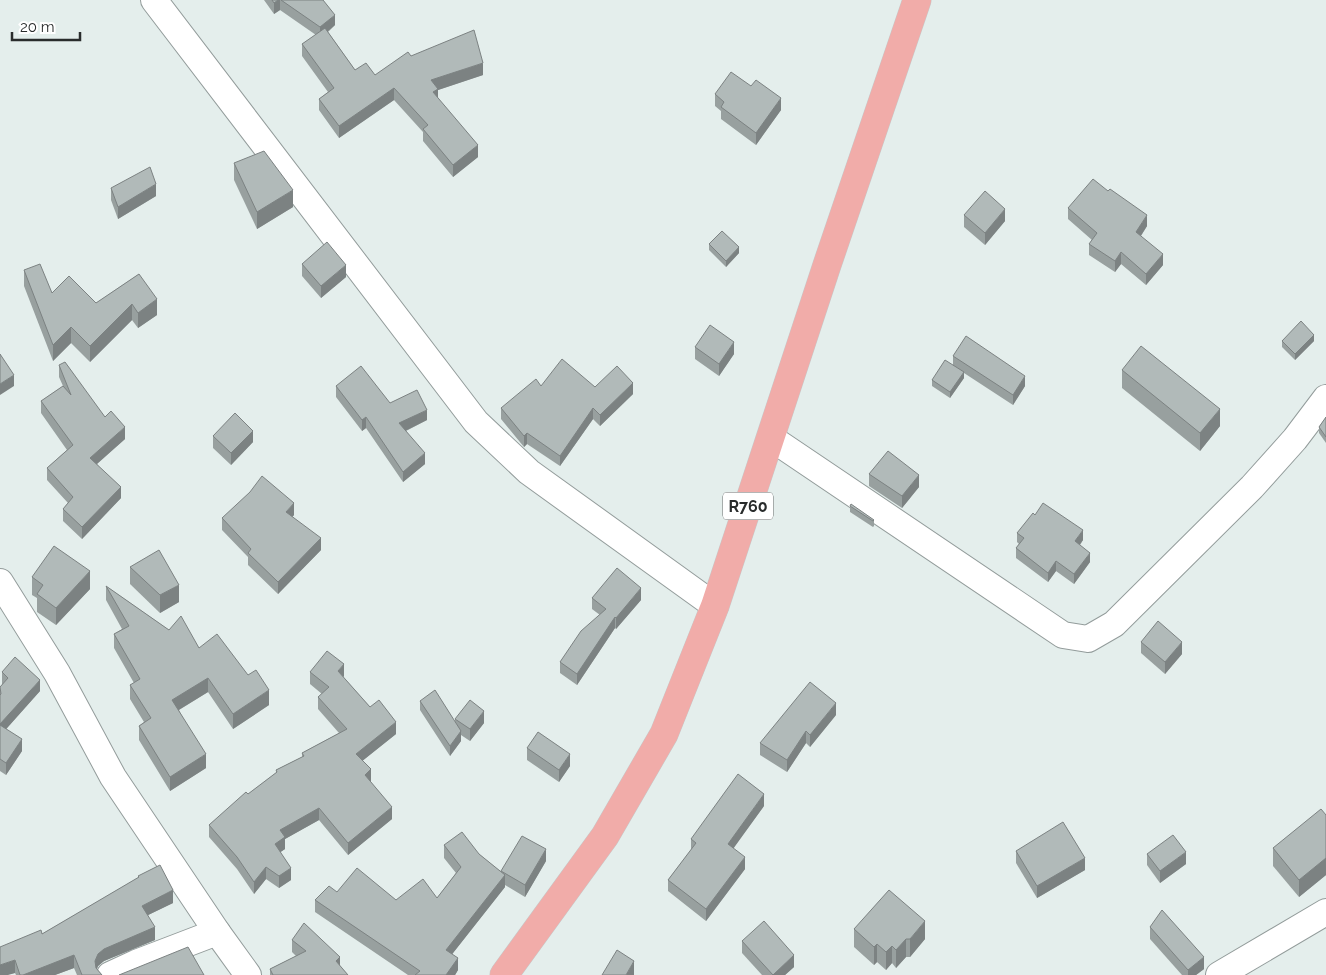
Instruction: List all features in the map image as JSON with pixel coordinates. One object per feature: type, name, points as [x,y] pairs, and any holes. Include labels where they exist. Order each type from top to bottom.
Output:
[{"type":"main road","name":"R760","points":[[504,975],[605,836],[664,734],[715,606],[827,265],[917,0]]},
{"type":"street","points":[[154,0],[476,422],[529,472],[715,606]]},
{"type":"street","points":[[771,438],[1063,635],[1088,639],[1114,624],[1252,487],[1295,439],[1326,398]]},
{"type":"street","points":[[2,589],[57,673],[113,777],[248,975]]},
{"type":"street","points":[[1219,975],[1326,912]]},
{"type":"street","points":[[110,975],[217,932]]},
{"type":"building","points":[[281,0],[323,0],[335,15],[320,27]]},
{"type":"building","points":[[325,28],[355,70],[366,63],[375,75],[408,52],[411,56],[474,30],[483,63],[431,80],[438,89],[433,92],[478,145],[453,165],[423,129],[428,125],[394,88],[339,126],[319,99],[334,88],[302,44]]},
{"type":"building","points":[[731,72],[751,86],[756,80],[781,98],[756,133],[721,107],[724,102],[715,94]]},
{"type":"building","points":[[264,151],[293,190],[257,212],[234,163]]},
{"type":"building","points":[[150,167],[156,184],[118,207],[111,188]]},
{"type":"building","points":[[1093,179],[1108,191],[1110,189],[1147,215],[1136,232],[1163,254],[1146,274],[1121,252],[1115,261],[1089,244],[1097,233],[1068,208]]},
{"type":"building","points":[[985,191],[1005,209],[985,233],[964,215]]},
{"type":"building","points":[[722,231],[739,247],[726,261],[709,244]]},
{"type":"building","points":[[327,242],[346,265],[321,286],[302,264]]},
{"type":"building","points":[[40,264],[52,293],[69,276],[96,303],[139,274],[157,299],[138,313],[132,304],[90,346],[71,327],[53,345],[24,270]]},
{"type":"building","points":[[1301,321],[1314,335],[1295,354],[1282,341]]},
{"type":"building","points":[[710,325],[734,342],[719,364],[695,347]]},
{"type":"building","points":[[966,336],[1025,376],[1013,395],[953,356]]},
{"type":"building","points":[[1141,346],[1220,409],[1200,433],[1122,370]]},
{"type":"building","points":[[0,354],[14,375],[0,384]]},
{"type":"building","points":[[562,359],[595,387],[617,366],[633,383],[600,415],[593,408],[560,456],[527,433],[524,436],[501,408],[536,379],[541,386]]},
{"type":"building","points":[[945,360],[964,372],[950,392],[932,380]]},
{"type":"building","points":[[65,362],[105,417],[111,411],[125,427],[90,458],[121,487],[82,527],[63,509],[73,497],[47,468],[73,445],[41,401],[63,386],[71,395],[59,365]]},
{"type":"building","points":[[361,366],[390,403],[417,390],[427,410],[399,423],[425,453],[403,472],[366,417],[362,420],[336,386]]},
{"type":"building","points":[[235,413],[253,431],[231,453],[213,436]]},
{"type":"building","points":[[1326,417],[1326,437],[1319,427]]},
{"type":"building","points":[[888,451],[919,475],[902,496],[869,474]]},
{"type":"building","points":[[262,476],[294,503],[286,512],[321,538],[278,582],[248,553],[251,549],[222,518],[250,492]]},
{"type":"building","points":[[1043,503],[1083,530],[1075,541],[1090,553],[1074,574],[1056,561],[1048,573],[1016,548],[1024,538],[1017,533],[1033,513],[1035,515]]},
{"type":"building","points":[[851,504],[874,520],[850,506]]},
{"type":"building","points":[[54,546],[90,571],[56,608],[37,594],[43,585],[32,577]]},
{"type":"building","points":[[159,550],[179,585],[160,595],[130,567]]},
{"type":"building","points":[[617,568],[641,588],[615,617],[577,674],[560,662],[581,631],[606,609],[592,598]]},
{"type":"building","points":[[106,586],[169,630],[181,616],[199,648],[217,634],[248,675],[256,670],[269,690],[233,714],[208,678],[172,700],[206,754],[170,777],[139,726],[151,718],[130,685],[140,679],[114,634],[129,626]]},
{"type":"building","points":[[1158,621],[1182,642],[1165,662],[1141,642]]},
{"type":"building","points":[[327,651],[344,664],[338,671],[370,707],[379,700],[396,722],[356,754],[371,769],[365,775],[392,807],[348,843],[319,808],[280,830],[285,837],[275,844],[291,868],[279,876],[266,867],[254,882],[237,857],[209,825],[246,792],[248,794],[277,772],[276,770],[304,756],[302,753],[347,729],[318,697],[329,687],[310,672]]},
{"type":"building","points":[[15,657],[40,680],[0,724],[0,687],[8,678],[2,672]]},
{"type":"building","points":[[810,682],[836,703],[810,735],[806,731],[787,760],[760,743]]},
{"type":"building","points":[[435,690],[461,731],[450,746],[420,701]]},
{"type":"building","points":[[470,700],[484,711],[470,729],[455,719]]},
{"type":"building","points":[[0,725],[22,739],[6,763],[0,759]]},
{"type":"building","points":[[538,732],[570,754],[559,770],[527,748]]},
{"type":"building","points":[[738,774],[764,794],[728,844],[745,857],[706,909],[668,880],[696,843],[691,839]]},
{"type":"building","points":[[1321,809],[1326,815],[1326,858],[1299,880],[1273,848]]},
{"type":"building","points":[[1063,822],[1085,858],[1037,886],[1016,851]]},
{"type":"building","points":[[462,832],[479,854],[505,875],[446,950],[458,958],[446,975],[415,975],[420,971],[315,900],[329,886],[337,892],[357,868],[396,900],[423,879],[437,898],[461,867],[444,845]]},
{"type":"building","points":[[1173,835],[1186,852],[1160,871],[1147,854]]},
{"type":"building","points":[[522,836],[546,849],[525,885],[501,871]]},
{"type":"building","points":[[160,865],[173,890],[142,906],[155,927],[104,949],[98,954],[95,961],[96,968],[102,975],[82,975],[74,955],[23,975],[20,975],[15,960],[0,965],[0,947],[41,930],[42,934],[138,876]]},
{"type":"building","points":[[889,890],[925,921],[910,939],[906,939],[896,950],[892,946],[886,952],[877,944],[874,947],[854,929]]},
{"type":"building","points":[[1162,910],[1204,957],[1188,970],[1150,927]]},
{"type":"building","points":[[764,921],[794,955],[773,975],[742,941]]},
{"type":"building","points":[[304,923],[340,957],[336,961],[348,975],[273,975],[270,969],[306,951],[292,940]]},
{"type":"building","points":[[188,947],[204,975],[119,975]]},
{"type":"building","points":[[617,950],[634,961],[626,975],[602,975]]}]
